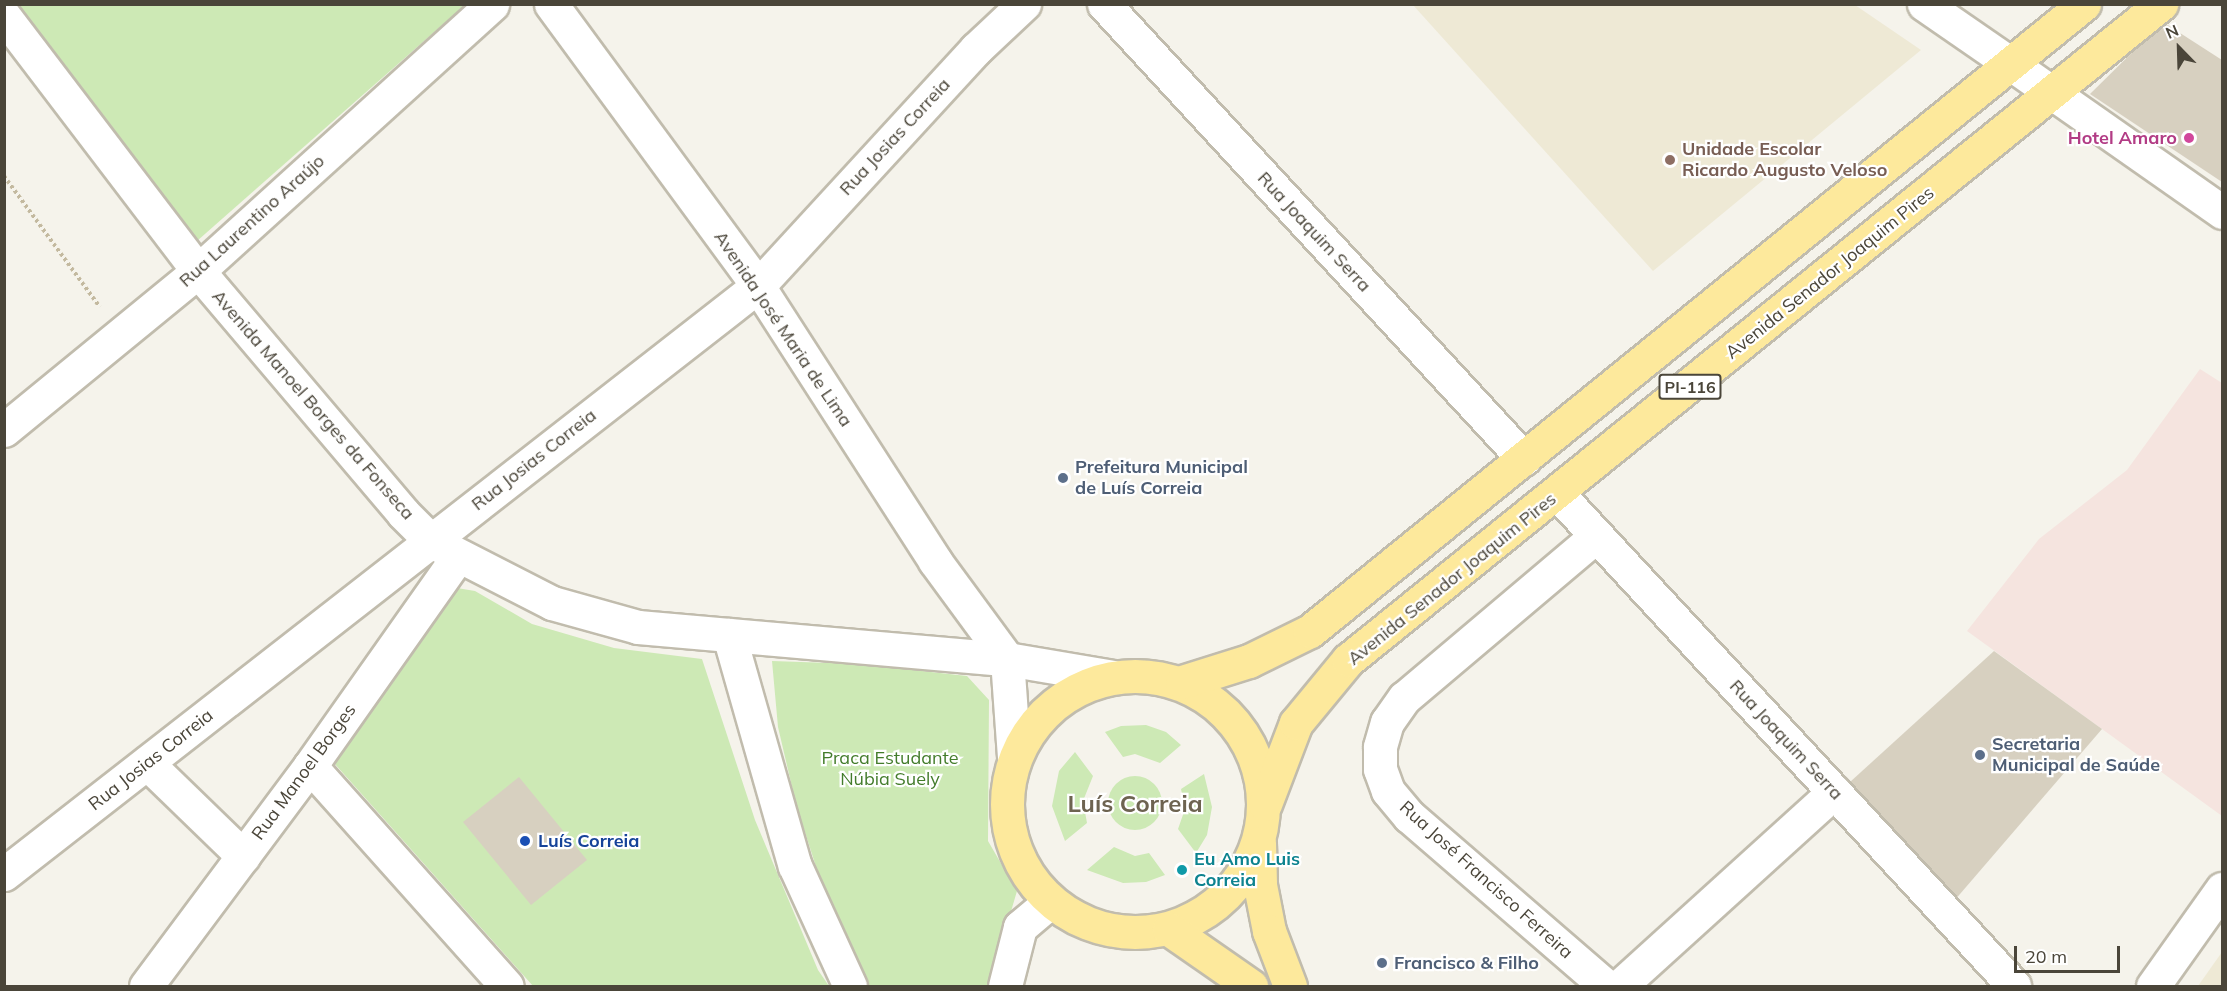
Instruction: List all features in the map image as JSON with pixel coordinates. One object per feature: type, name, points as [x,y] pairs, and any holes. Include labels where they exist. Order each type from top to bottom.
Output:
[{"type":"main road","name":"PI-116","points":[[1182,682],[1249,661],[1310,631],[2084,4]]},
{"type":"main road","name":"Avenida Senador Joaquim Pires","points":[[1265,804],[1296,723],[1348,660],[1558,494],[2161,4]]},
{"type":"main road","points":[[1259,842],[1239,880],[1208,910],[1169,929],[1126,933],[1083,923],[1050,902],[1024,872],[1008,835],[1005,796],[1014,757],[1037,720],[1062,699],[1113,677],[1151,676],[1182,682],[1220,706],[1244,734],[1260,768],[1265,804],[1259,842],[1260,885],[1269,931],[1290,987]]},
{"type":"main road","points":[[1169,929],[1251,987]]},
{"type":"street","name":"Rua Laurentino Araújo","points":[[4,430],[198,272],[492,4]]},
{"type":"street","name":"Avenida José Maria de Lima","points":[[551,4],[758,286],[935,561],[1006,659]]},
{"type":"street","name":"Rua Josias Correia","points":[[4,874],[147,763],[444,548],[758,286],[976,49],[1024,4]]},
{"type":"street","name":"Rua Joaquim Serra","points":[[1104,4],[1524,459]]},
{"type":"street","points":[[1924,4],[2223,212]]},
{"type":"street","name":"Avenida Manoel Borges da Fonseca","points":[[4,16],[198,272],[403,513],[444,548],[552,603],[638,627],[1006,659],[1113,677]]},
{"type":"street","name":"Rua Joaquim Serra","points":[[1558,494],[2014,987]]},
{"type":"street","name":"Rua José Francisco Ferreira","points":[[1596,536],[1404,698],[1387,722],[1380,747],[1380,769],[1388,791],[1408,816],[1606,987]]},
{"type":"street","name":"Rua Manoel Borges","points":[[146,987],[310,766],[444,548]]},
{"type":"street","points":[[729,635],[795,866],[850,987]]},
{"type":"street","points":[[1006,659],[1014,757]]},
{"type":"street","points":[[147,763],[243,856]]},
{"type":"street","points":[[310,766],[507,987]]},
{"type":"street","points":[[1620,987],[1834,792]]},
{"type":"street","points":[[2153,987],[2223,889]]},
{"type":"street","points":[[1005,987],[1020,927],[1050,902]]},
{"type":"path","points":[[4,176],[120,335]]},
{"type":"shaded area","name":"Unidade Escolar Ricardo Augusto Veloso","points":[[1413,5],[1855,5],[1921,50],[1653,271]]},
{"type":"shaded area","points":[[2200,369],[2222,383],[2222,816],[1967,631],[2039,539],[2127,470]]},
{"type":"shaded area","points":[[2222,952],[2222,986],[2198,986]]},
{"type":"green space","points":[[18,5],[465,5],[197,241]]},
{"type":"green space","points":[[457,588],[475,591],[532,624],[614,648],[702,659],[755,820],[818,970],[829,986],[533,986],[334,763],[384,683]]},
{"type":"green space","name":"Praca Estudante Núbia Suely","points":[[772,661],[859,664],[967,676],[989,700],[988,841],[1017,891],[989,986],[870,986],[863,976],[825,895],[796,804],[778,727]]},
{"type":"green space","points":[[1146,725],[1166,732],[1181,745],[1160,763],[1135,754],[1123,757],[1105,732],[1121,726]]},
{"type":"green space","points":[[1075,752],[1093,776],[1083,801],[1087,823],[1065,841],[1052,806],[1059,771]]},
{"type":"green space","points":[[1204,774],[1212,807],[1207,835],[1196,853],[1178,829],[1185,809],[1181,789]]},
{"type":"green space","points":[[1130,776],[1140,776],[1150,780],[1158,788],[1162,803],[1158,818],[1150,826],[1140,830],[1130,830],[1120,826],[1112,818],[1108,808],[1108,798],[1112,788],[1120,780]]},
{"type":"green space","points":[[1114,847],[1135,856],[1149,853],[1165,875],[1146,882],[1123,883],[1087,870]]},
{"type":"building","name":"Hotel Amaro","points":[[2163,22],[2222,60],[2222,182],[2090,94]]},
{"type":"building","name":"Secretaria Municipal de Saúde","points":[[1994,651],[2102,729],[1954,901],[1850,782]]},
{"type":"building","name":"Luís Correia","points":[[519,777],[587,860],[531,905],[463,822]]},
{"type":"place","name":"Hotel Amaro","points":[[2189,138]]},
{"type":"place","name":"Unidade Escolar Ricardo Augusto Veloso","points":[[1670,160]]},
{"type":"place","name":"Prefeitura Municipal de Luís Correia","points":[[1063,478]]},
{"type":"place","name":"Secretaria Municipal de Saúde","points":[[1980,755]]},
{"type":"place","name":"Luís Correia","points":[[525,841]]},
{"type":"place","name":"Eu Amo Luis Correia","points":[[1182,870]]},
{"type":"place","name":"Francisco & Filho","points":[[1382,963]]},
{"type":"district","name":"Luís Correia","points":[[1135,804]]}]
